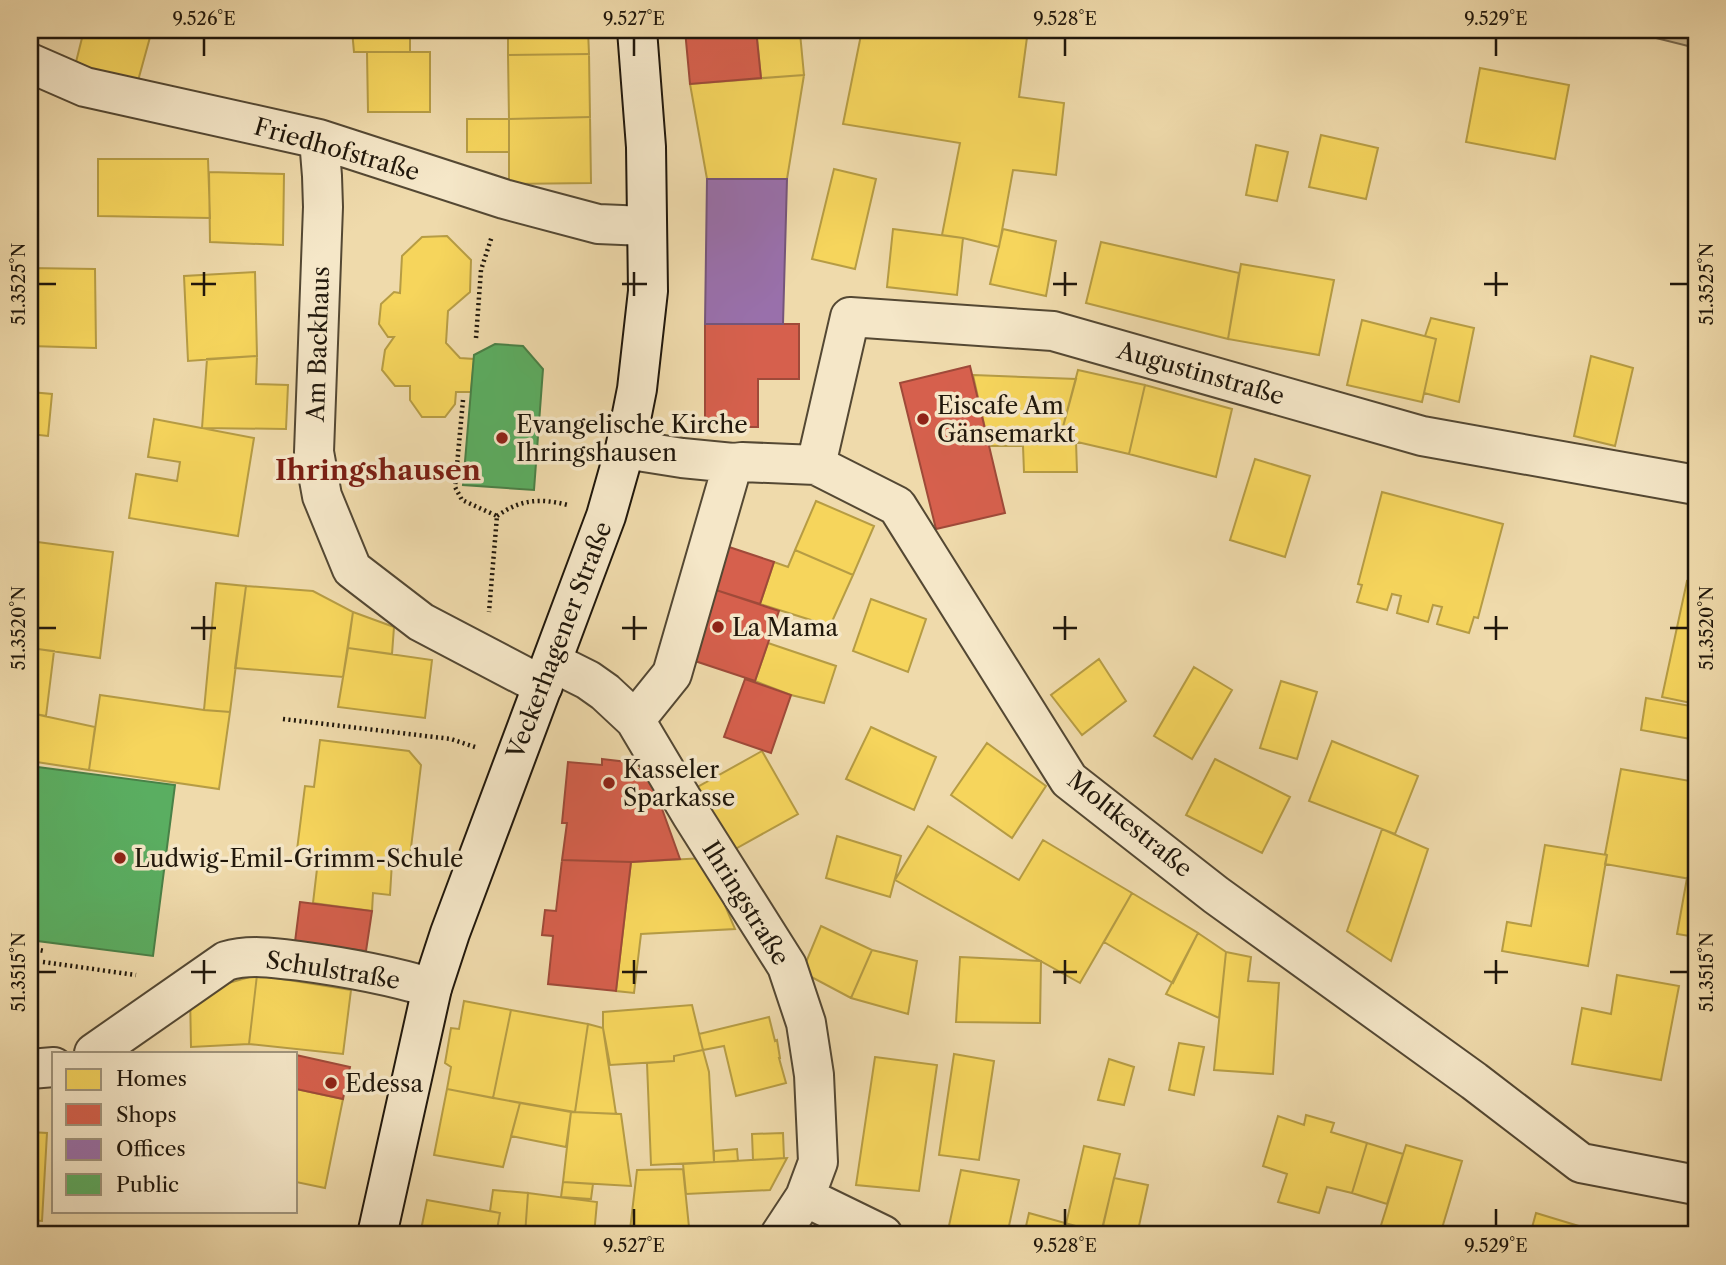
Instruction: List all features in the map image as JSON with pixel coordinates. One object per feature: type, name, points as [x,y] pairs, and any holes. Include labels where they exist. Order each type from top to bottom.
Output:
[{"type":"street","name":"Veckerhagener Straße","points":[[377,1235],[432,988],[450,933],[606,516],[625,449],[637,389],[648,291],[646,147],[637,30]]},
{"type":"street","name":"Friedhofstraße","points":[[30,63],[85,87],[319,139],[504,199],[598,224],[646,226]]},
{"type":"street","name":"Am Backhaus","points":[[319,139],[323,207],[314,452],[322,496],[352,569],[421,622],[548,674]]},
{"type":"street","name":"Augustinstraße","points":[[816,465],[850,317],[1053,331],[1422,436],[1696,485]]},
{"type":"street","name":"Moltkestraße","points":[[625,449],[733,463],[816,465],[897,506],[1069,780],[1216,895],[1474,1081],[1581,1163],[1696,1185]]},
{"type":"street","points":[[635,720],[672,674],[733,463]]},
{"type":"street","name":"Ihringstraße","points":[[548,674],[588,680],[606,692],[635,720],[787,966],[806,1023],[814,1075],[818,1162],[804,1198],[780,1235]]},
{"type":"street","name":"Schulstraße","points":[[95,1052],[226,961],[237,957],[280,958],[333,965],[397,977],[432,988]]},
{"type":"street","points":[[30,1069],[52,1067]]},
{"type":"street","points":[[804,1198],[883,1235]]},
{"type":"path","points":[[476,338],[481,270],[504,199]]},
{"type":"path","points":[[463,400],[455,487],[462,500],[496,516]]},
{"type":"path","points":[[496,516],[509,507],[532,500],[563,504],[606,516]]},
{"type":"path","points":[[490,607],[496,516]]},
{"type":"path","points":[[283,719],[451,738],[514,761]]},
{"type":"path","points":[[30,948],[44,951]]},
{"type":"path","points":[[43,962],[139,976]]},
{"type":"shaded area","points":[[1624,30],[1696,30],[1696,48]]},
{"type":"building: Homes","points":[[84,30],[152,30],[136,88],[74,70]]},
{"type":"building: Homes","points":[[352,30],[410,30],[410,52],[354,52]]},
{"type":"building: Homes","points":[[508,30],[588,30],[589,54],[508,55]]},
{"type":"building: Homes","points":[[862,30],[1028,30],[1019,97],[1064,103],[1056,175],[1013,170],[999,247],[942,235],[960,143],[843,124]]},
{"type":"building: Homes","points":[[800,33],[804,75],[761,78],[757,37]]},
{"type":"building: Homes","points":[[367,52],[430,52],[430,112],[368,112]]},
{"type":"building: Homes","points":[[589,54],[590,117],[509,119],[508,55]]},
{"type":"building: Homes","points":[[1480,68],[1569,85],[1555,159],[1466,142]]},
{"type":"building: Homes","points":[[804,75],[787,179],[707,179],[690,84]]},
{"type":"building: Homes","points":[[590,117],[591,183],[509,184],[509,119]]},
{"type":"building: Homes","points":[[467,119],[509,119],[509,152],[467,152]]},
{"type":"building: Homes","points":[[1321,135],[1378,148],[1366,199],[1309,187]]},
{"type":"building: Homes","points":[[1256,145],[1288,152],[1277,201],[1246,195]]},
{"type":"building: Homes","points":[[98,159],[208,159],[210,218],[98,216]]},
{"type":"building: Homes","points":[[834,169],[876,179],[855,269],[812,259]]},
{"type":"building: Homes","points":[[209,172],[284,174],[283,245],[210,242]]},
{"type":"building: Homes","points":[[893,229],[963,238],[957,295],[887,287]]},
{"type":"building: Homes","points":[[1003,229],[1056,241],[1046,296],[990,284]]},
{"type":"building: Homes","points":[[447,236],[471,260],[470,292],[448,311],[446,343],[460,358],[474,359],[471,392],[456,392],[455,404],[445,417],[422,417],[410,400],[410,386],[395,386],[382,370],[385,350],[394,337],[388,337],[379,324],[381,304],[394,292],[400,293],[402,256],[422,237]]},
{"type":"building: Homes","points":[[1101,242],[1239,273],[1228,339],[1086,303]]},
{"type":"building: Homes","points":[[1241,264],[1334,280],[1319,355],[1228,339]]},
{"type":"building: Homes","points":[[30,268],[95,269],[96,348],[30,346]]},
{"type":"building: Homes","points":[[255,272],[257,356],[188,361],[184,276]]},
{"type":"building: Homes","points":[[1431,318],[1474,328],[1459,402],[1424,393],[1436,339],[1425,336]]},
{"type":"building: Homes","points":[[1362,320],[1436,339],[1422,402],[1347,385]]},
{"type":"building: Homes","points":[[257,356],[256,384],[288,385],[286,429],[202,428],[207,359]]},
{"type":"building: Homes","points":[[1591,356],[1633,368],[1615,446],[1574,436]]},
{"type":"building: Homes","points":[[1078,370],[1145,385],[1129,454],[1060,438]]},
{"type":"building: Homes","points":[[973,375],[1076,379],[1060,438],[1076,441],[1077,472],[1024,472],[1023,446],[989,446]]},
{"type":"building: Homes","points":[[1145,385],[1232,409],[1216,477],[1129,454]]},
{"type":"building: Homes","points":[[30,392],[52,394],[48,436],[30,434]]},
{"type":"building: Homes","points":[[154,419],[254,438],[238,536],[129,518],[136,474],[177,481],[180,462],[148,457]]},
{"type":"building: Homes","points":[[1255,459],[1310,476],[1285,557],[1230,540]]},
{"type":"building: Homes","points":[[1382,492],[1503,524],[1478,618],[1474,617],[1469,633],[1437,624],[1442,607],[1433,605],[1428,622],[1397,613],[1401,596],[1392,594],[1387,610],[1357,602],[1362,585],[1358,584]]},
{"type":"building: Homes","points":[[816,501],[874,526],[853,575],[795,550]]},
{"type":"building: Homes","points":[[30,541],[113,552],[100,658],[30,648]]},
{"type":"building: Homes","points":[[795,550],[853,575],[830,626],[760,604],[774,562],[788,567]]},
{"type":"building: Homes","points":[[1687,581],[1696,583],[1696,704],[1662,697]]},
{"type":"building: Homes","points":[[216,583],[246,586],[230,712],[204,710]]},
{"type":"building: Homes","points":[[246,586],[313,591],[353,612],[343,677],[235,668]]},
{"type":"building: Homes","points":[[871,599],[926,619],[908,672],[853,651]]},
{"type":"building: Homes","points":[[353,612],[394,627],[392,654],[348,648]]},
{"type":"building: Homes","points":[[768,643],[836,666],[824,703],[791,695],[755,681]]},
{"type":"building: Homes","points":[[30,648],[54,651],[46,716],[30,713]]},
{"type":"building: Homes","points":[[348,648],[432,660],[425,718],[338,707]]},
{"type":"building: Homes","points":[[1099,659],[1126,701],[1082,735],[1051,695]]},
{"type":"building: Homes","points":[[1194,667],[1232,690],[1192,759],[1154,736]]},
{"type":"building: Homes","points":[[1281,681],[1317,692],[1297,759],[1260,748]]},
{"type":"building: Homes","points":[[100,695],[230,712],[219,789],[89,770]]},
{"type":"building: Homes","points":[[1646,698],[1696,707],[1696,740],[1641,730]]},
{"type":"building: Homes","points":[[30,713],[95,727],[89,770],[30,761]]},
{"type":"building: Homes","points":[[871,727],[936,757],[914,810],[846,779]]},
{"type":"building: Homes","points":[[320,740],[409,751],[421,765],[409,864],[297,850],[305,786],[314,787]]},
{"type":"building: Homes","points":[[1332,741],[1418,776],[1395,834],[1309,801]]},
{"type":"building: Homes","points":[[987,743],[1046,786],[1012,838],[951,795]]},
{"type":"building: Homes","points":[[762,751],[798,814],[730,852],[694,789]]},
{"type":"building: Homes","points":[[1215,759],[1290,797],[1262,853],[1186,815]]},
{"type":"building: Homes","points":[[1621,769],[1696,782],[1696,880],[1605,864]]},
{"type":"building: Homes","points":[[928,826],[1019,880],[1043,840],[1132,893],[1080,983],[895,880]]},
{"type":"building: Homes","points":[[1382,829],[1428,849],[1391,961],[1347,931]]},
{"type":"building: Homes","points":[[837,836],[901,856],[890,897],[826,878]]},
{"type":"building: Homes","points":[[1545,845],[1607,855],[1588,966],[1502,951],[1507,922],[1531,926]]},
{"type":"building: Homes","points":[[319,852],[392,862],[390,895],[373,893],[372,911],[313,903]]},
{"type":"building: Homes","points":[[705,858],[735,929],[641,934],[634,993],[616,991],[631,862]]},
{"type":"building: Homes","points":[[1687,878],[1696,880],[1696,937],[1677,934]]},
{"type":"building: Homes","points":[[1132,893],[1198,933],[1173,983],[1104,942]]},
{"type":"building: Homes","points":[[821,926],[872,950],[851,998],[802,972]]},
{"type":"building: Homes","points":[[1198,933],[1226,952],[1219,1018],[1166,994]]},
{"type":"building: Homes","points":[[872,950],[917,961],[908,1014],[851,998]]},
{"type":"building: Homes","points":[[1226,952],[1251,957],[1248,981],[1279,983],[1273,1074],[1214,1070]]},
{"type":"building: Homes","points":[[960,957],[1041,961],[1040,1023],[956,1022]]},
{"type":"building: Homes","points":[[257,975],[351,990],[343,1054],[249,1044]]},
{"type":"building: Homes","points":[[257,975],[249,1044],[191,1047],[190,994]]},
{"type":"building: Homes","points":[[1617,975],[1679,986],[1661,1080],[1572,1064],[1582,1008],[1611,1014]]},
{"type":"building: Homes","points":[[464,1001],[511,1010],[493,1098],[447,1089],[451,1067],[445,1063],[451,1028],[459,1029]]},
{"type":"building: Homes","points":[[692,1005],[703,1050],[674,1056],[674,1061],[610,1065],[603,1012]]},
{"type":"building: Homes","points":[[511,1010],[588,1024],[575,1112],[493,1098]]},
{"type":"building: Homes","points":[[769,1017],[786,1083],[736,1096],[724,1046],[703,1050],[699,1034]]},
{"type":"building: Homes","points":[[588,1024],[603,1028],[616,1114],[575,1112]]},
{"type":"building: Homes","points":[[1179,1043],[1204,1047],[1194,1095],[1169,1090]]},
{"type":"building: Homes","points":[[703,1050],[709,1072],[714,1162],[651,1165],[647,1063],[674,1061],[674,1056]]},
{"type":"building: Homes","points":[[954,1054],[994,1061],[979,1160],[939,1155]]},
{"type":"building: Homes","points":[[875,1057],[937,1065],[919,1191],[856,1185]]},
{"type":"building: Homes","points":[[1109,1059],[1134,1067],[1124,1105],[1098,1100]]},
{"type":"building: Homes","points":[[298,1089],[343,1099],[325,1188],[298,1182]]},
{"type":"building: Homes","points":[[447,1089],[520,1103],[503,1167],[434,1155]]},
{"type":"building: Homes","points":[[520,1103],[571,1112],[566,1147],[511,1136]]},
{"type":"building: Homes","points":[[571,1112],[621,1114],[631,1186],[563,1182]]},
{"type":"building: Homes","points":[[1306,1115],[1334,1123],[1331,1132],[1367,1143],[1352,1193],[1327,1187],[1319,1213],[1278,1202],[1287,1174],[1263,1166],[1278,1116],[1304,1125]]},
{"type":"building: Homes","points":[[30,1132],[47,1133],[42,1221],[30,1220]]},
{"type":"building: Homes","points":[[783,1133],[784,1158],[753,1160],[752,1134]]},
{"type":"building: Homes","points":[[1367,1143],[1403,1154],[1387,1204],[1352,1193]]},
{"type":"building: Homes","points":[[1406,1145],[1462,1161],[1440,1235],[1378,1235]]},
{"type":"building: Homes","points":[[1084,1146],[1120,1154],[1101,1233],[1066,1224]]},
{"type":"building: Homes","points":[[737,1149],[738,1161],[714,1162],[714,1151]]},
{"type":"building: Homes","points":[[787,1158],[770,1190],[686,1194],[683,1164]]},
{"type":"building: Homes","points":[[683,1169],[689,1227],[630,1230],[637,1170]]},
{"type":"building: Homes","points":[[961,1170],[1019,1180],[1007,1235],[947,1235]]},
{"type":"building: Homes","points":[[1114,1178],[1148,1185],[1137,1235],[1101,1235]]},
{"type":"building: Homes","points":[[563,1182],[593,1184],[591,1199],[561,1197]]},
{"type":"building: Homes","points":[[493,1190],[528,1193],[525,1235],[496,1235],[500,1213],[490,1211]]},
{"type":"building: Homes","points":[[528,1193],[597,1202],[594,1235],[525,1235]]},
{"type":"building: Homes","points":[[427,1200],[500,1213],[496,1235],[420,1235]]},
{"type":"building: Homes","points":[[1029,1213],[1101,1233],[1101,1235],[1024,1235]]},
{"type":"building: Homes","points":[[1536,1213],[1592,1230],[1591,1235],[1530,1235]]},
{"type":"building: Homes","points":[[802,1224],[833,1235],[798,1235]]},
{"type":"building: Shops","points":[[685,30],[756,30],[761,78],[690,84]]},
{"type":"building: Shops","points":[[705,324],[799,324],[799,379],[758,379],[758,427],[705,427]]},
{"type":"building: Shops","points":[[970,366],[1005,513],[936,529],[900,383]]},
{"type":"building: Shops","points":[[714,542],[774,562],[760,604],[700,585]]},
{"type":"building: Shops","points":[[716,590],[779,611],[755,681],[692,660]]},
{"type":"building: Shops","points":[[745,679],[791,695],[771,753],[724,737]]},
{"type":"building: Shops","points":[[602,759],[627,762],[627,768],[648,770],[680,859],[631,862],[562,860],[567,823],[562,823],[568,762],[602,765]]},
{"type":"building: Shops","points":[[562,860],[631,862],[616,991],[548,984],[553,936],[542,935],[545,910],[556,911]]},
{"type":"building: Shops","points":[[300,902],[372,911],[366,951],[295,942]]},
{"type":"building: Shops","points":[[298,1055],[350,1067],[343,1099],[298,1089]]},
{"type":"building: Offices","points":[[707,179],[787,179],[783,324],[705,324]]},
{"type":"building: Public","name":"Evangelische Kirche Ihringshausen","points":[[495,344],[523,346],[543,369],[534,490],[463,485],[474,355]]},
{"type":"building: Public","points":[[30,766],[175,785],[153,956],[30,940]]},
{"type":"place","name":"Eiscafe Am Gänsemarkt","points":[[923,419]]},
{"type":"place","name":"Evangelische Kirche Ihringshausen","points":[[502,438]]},
{"type":"place","name":"La Mama","points":[[718,627]]},
{"type":"place","name":"Kasseler Sparkasse","points":[[609,783]]},
{"type":"place","name":"Ludwig-Emil-Grimm-Schule","points":[[120,858]]},
{"type":"place","name":"Edessa","points":[[331,1083]]},
{"type":"district","name":"Ihringshausen","points":[[378,470]]}]
